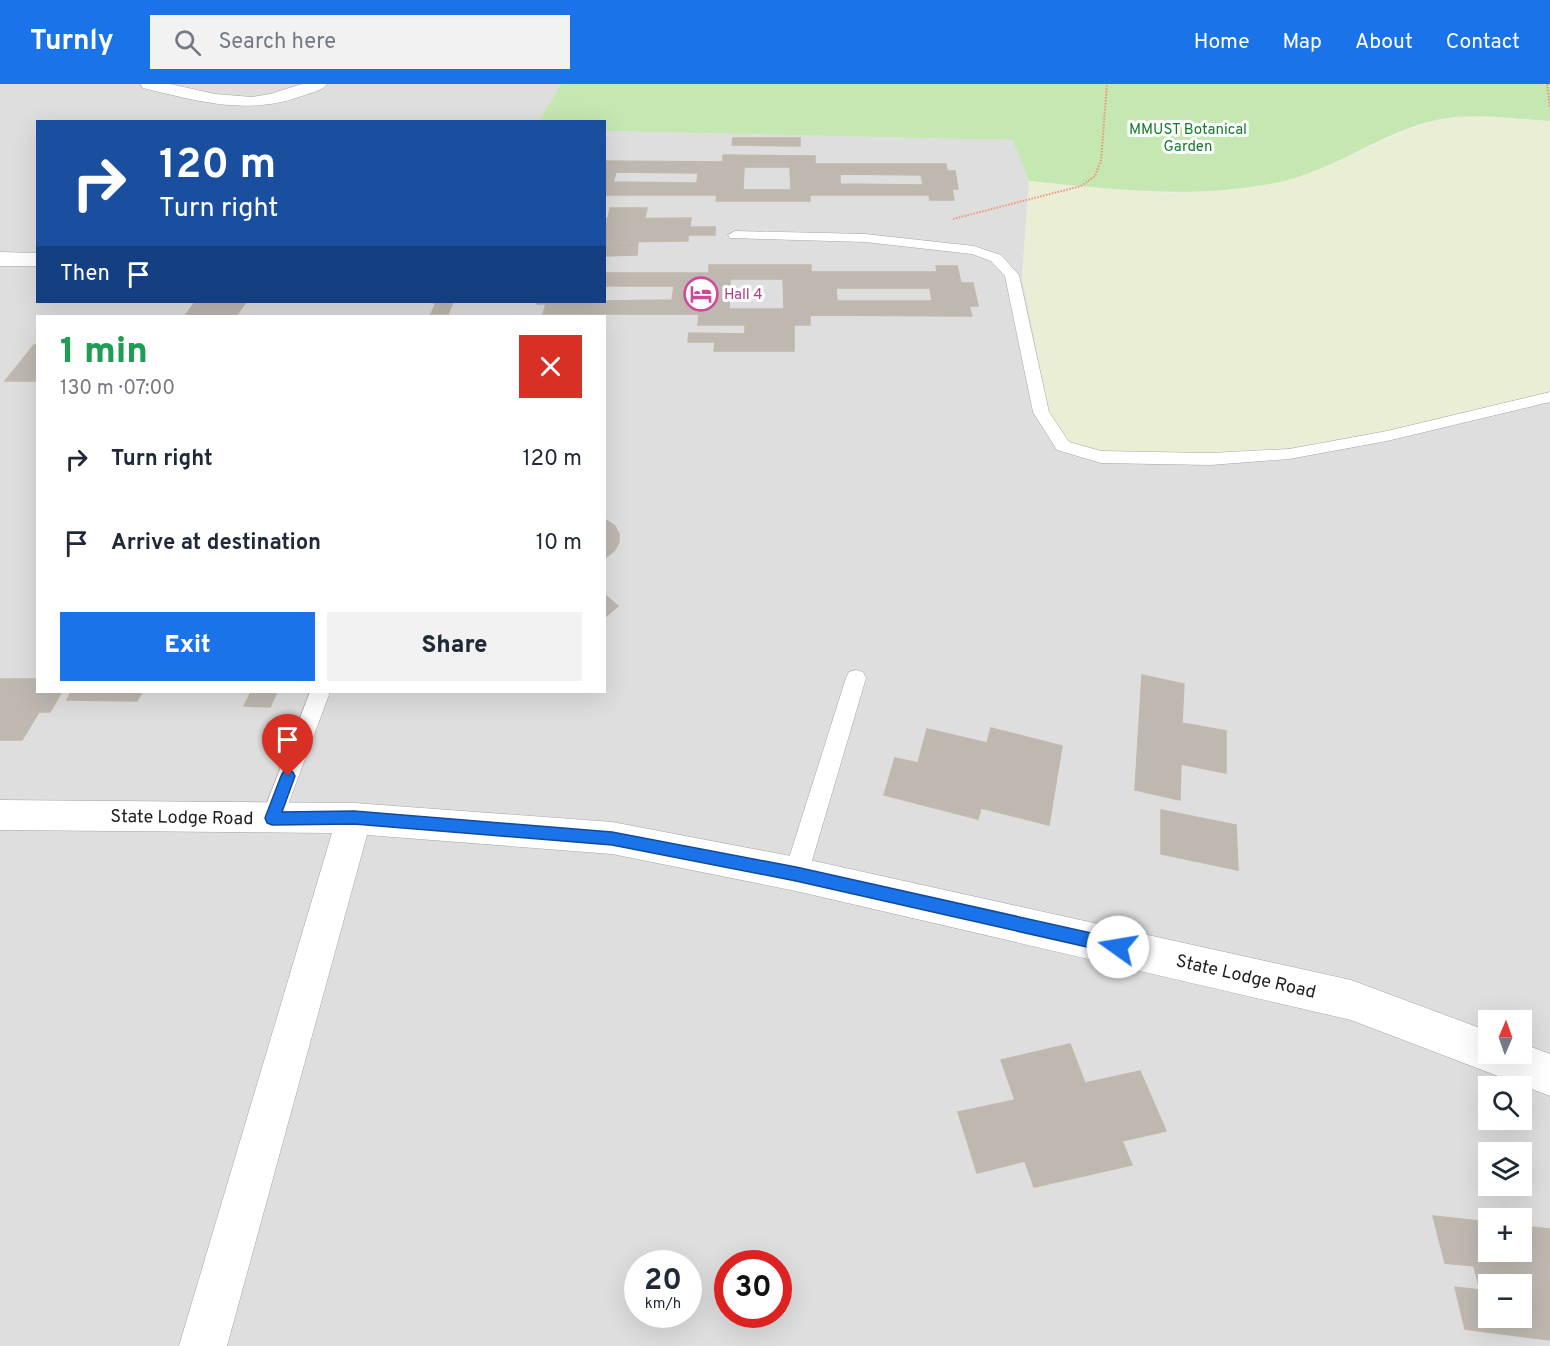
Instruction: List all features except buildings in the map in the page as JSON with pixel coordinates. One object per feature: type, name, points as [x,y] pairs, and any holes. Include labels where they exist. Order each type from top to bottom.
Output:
[{"type":"street","points":[[149,84],[222,102],[248,103],[272,100],[318,84]]},
{"type":"street","points":[[0,259],[36,260]]},
{"type":"street","name":"State Lodge Road","points":[[0,814],[354,818],[612,838],[796,874],[1351,1000],[1478,1048]]},
{"type":"street","points":[[203,1346],[354,818]]},
{"type":"street","name":"State Lodge Road","points":[[1521,1064],[1550,1075]]},
{"type":"lane","points":[[735,235],[866,238],[974,250],[996,258],[1012,275],[1041,412],[1063,446],[1101,457],[1209,459],[1289,454],[1387,436],[1550,397]]},
{"type":"lane","points":[[796,874],[856,678]]},
{"type":"lane","points":[[272,818],[320,693]]},
{"type":"path","points":[[945,221],[1081,186],[1095,176],[1101,160],[1107,84]]},
{"type":"path","points":[[1547,84],[1550,108]]},
{"type":"shaded area","points":[[0,84],[561,84],[540,120],[36,120],[36,303],[606,303],[606,131],[1014,140],[1029,181],[1022,279],[1204,457],[1297,447],[1391,431],[1550,395],[1550,1346],[0,1346]]},
{"type":"green space","name":"MMUST Botanical Garden","points":[[561,84],[1550,84],[1550,121],[1478,116],[1436,120],[1397,133],[1300,176],[1279,182],[1216,191],[1154,191],[1029,181],[1013,140],[606,131],[606,120],[540,120]]},
{"type":"green space","points":[[1466,116],[1550,121],[1550,395],[1391,431],[1297,447],[1204,457],[1056,448],[1022,279],[1029,181],[1169,193],[1233,190],[1280,182],[1313,172],[1408,130],[1436,120]]},
{"type":"place","name":"Hall 4","points":[[701,294]]},
{"type":"route","points":[[288,776],[272,818],[354,818],[612,838],[796,874],[1118,947]]}]
